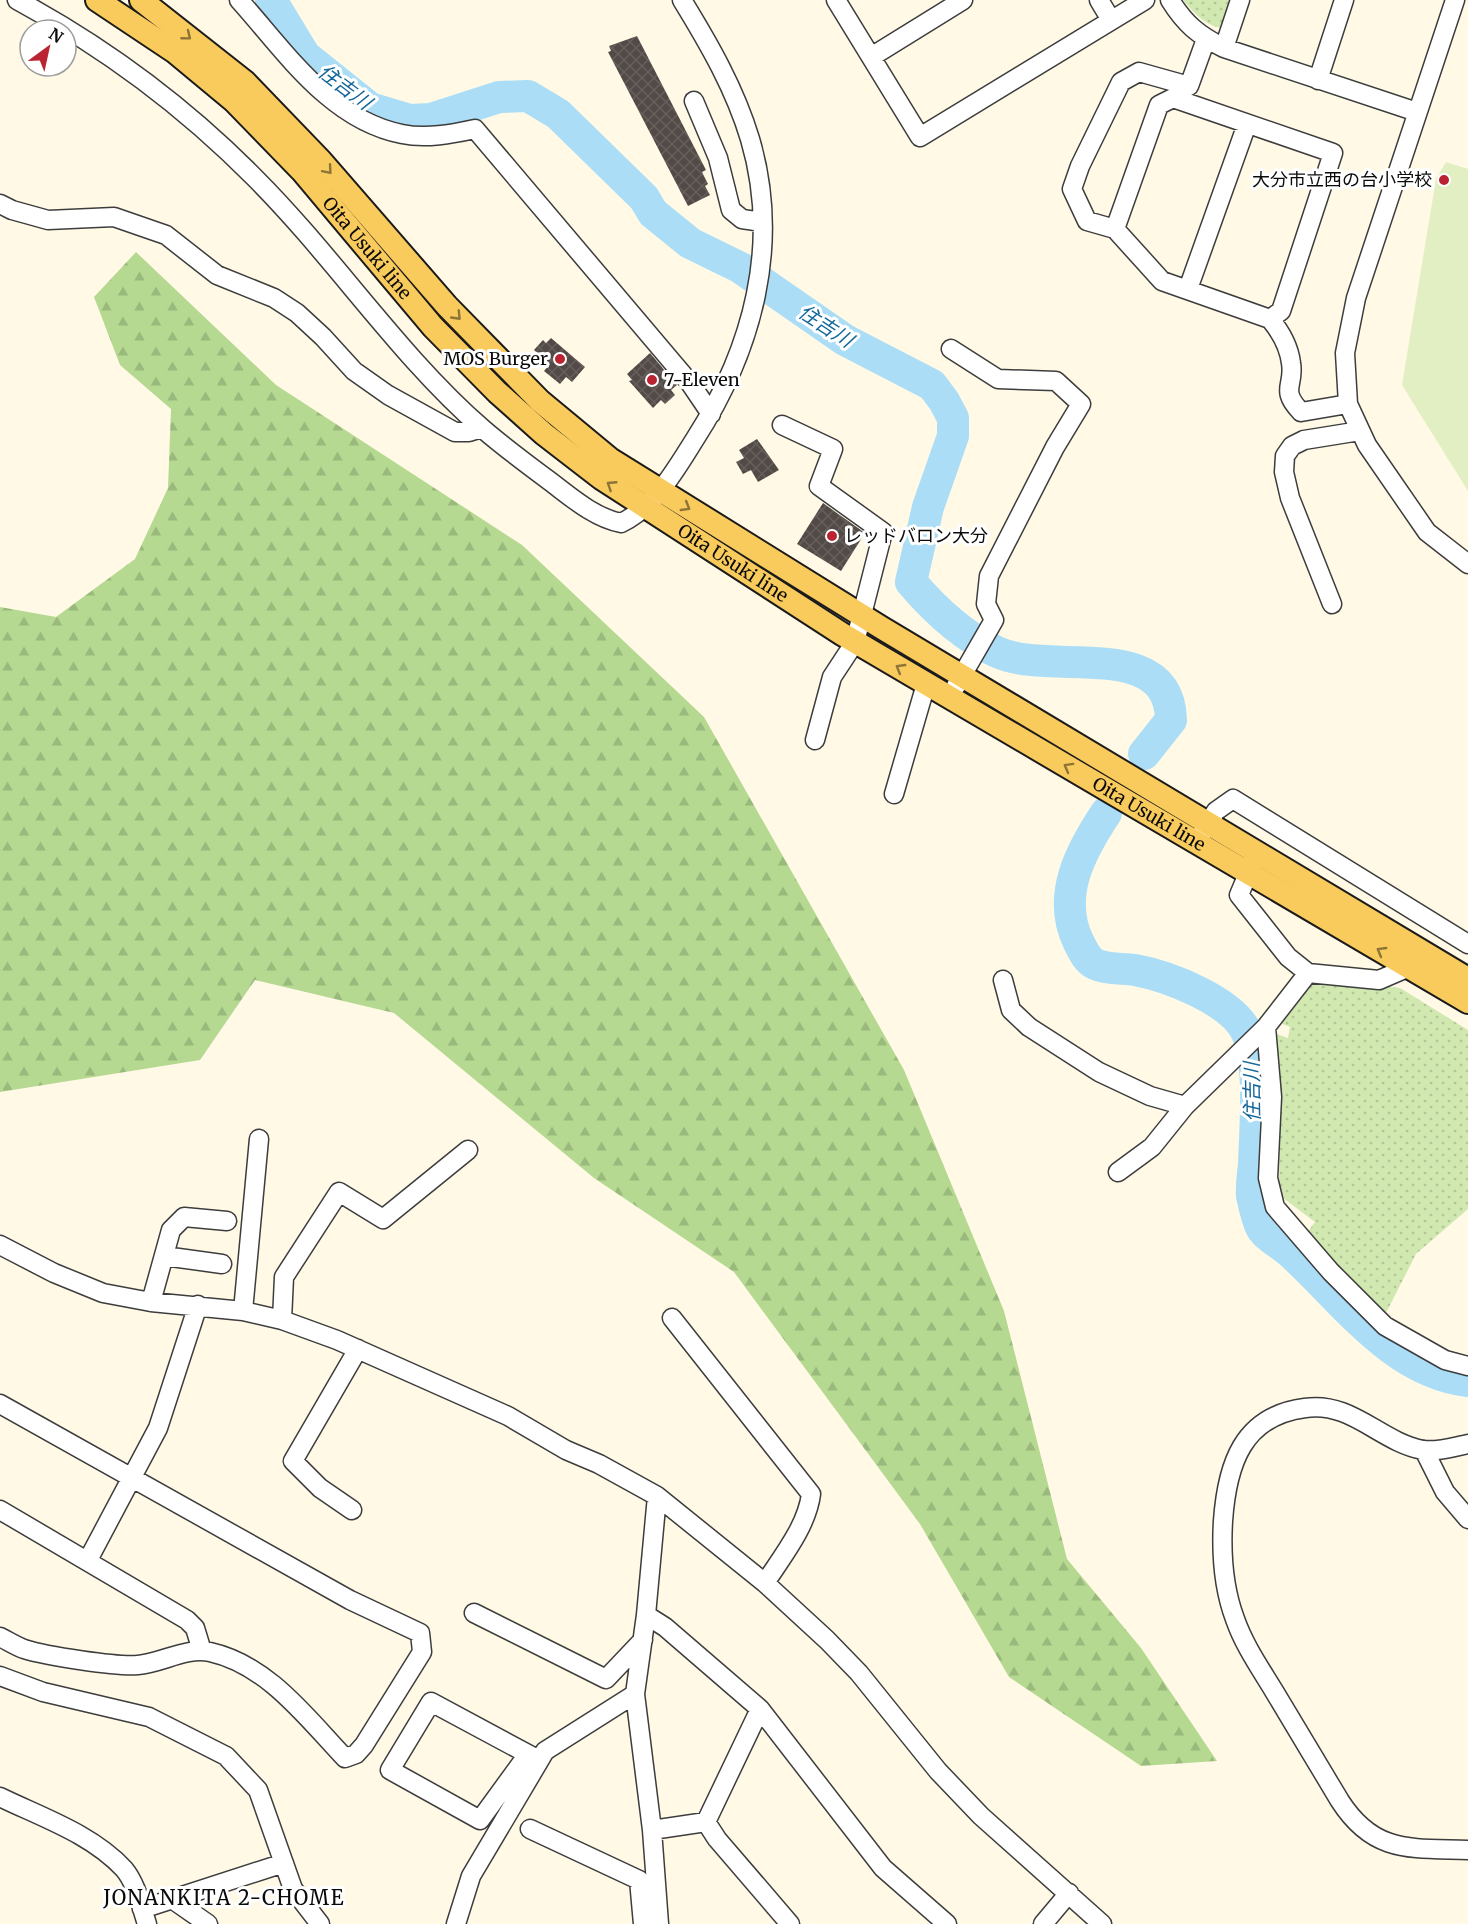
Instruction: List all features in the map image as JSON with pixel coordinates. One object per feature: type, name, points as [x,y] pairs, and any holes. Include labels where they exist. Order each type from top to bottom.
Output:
[{"type":"main road","name":"Oita Usuki line","points":[[97,0],[175,52],[234,102],[302,171],[433,327],[497,392],[583,465],[652,499],[861,615],[963,676],[1203,832]]},
{"type":"main road","name":"Oita Usuki line","points":[[141,0],[245,82],[321,161],[447,306],[540,401],[610,459],[652,499],[855,642],[949,698],[1203,832],[1468,979]]},
{"type":"main road","name":"Oita Usuki line","points":[[1253,861],[1409,967],[1468,1002]]},
{"type":"street","points":[[17,0],[102,48],[203,128],[256,178],[427,372],[482,428],[576,501],[606,519],[621,523],[652,499],[711,414],[742,352],[756,296],[761,255],[762,222],[755,164],[742,116],[722,69],[682,0]]},
{"type":"street","points":[[239,0],[304,75],[334,102],[370,123],[403,135],[442,136],[475,129],[690,383],[711,414]]},
{"type":"street","points":[[836,0],[920,137],[1145,0]]},
{"type":"street","points":[[871,57],[963,0]]},
{"type":"street","points":[[1099,0],[1112,20]]},
{"type":"street","points":[[1170,0],[1183,21],[1206,39],[1224,48],[1417,112]]},
{"type":"street","points":[[1224,48],[1240,0]]},
{"type":"street","points":[[1318,80],[1344,0]]},
{"type":"street","points":[[1455,0],[1351,318],[1345,352],[1348,404],[1360,431],[1427,532],[1468,564]]},
{"type":"street","points":[[1206,39],[1189,86],[1139,72],[1121,82],[1080,166],[1072,189],[1087,222],[1115,230],[1162,280],[1270,319],[1280,330],[1292,364],[1288,386],[1291,402],[1301,412],[1348,404]]},
{"type":"street","points":[[1115,230],[1159,105],[1173,98],[1334,153],[1281,311],[1270,319]]},
{"type":"street","points":[[694,100],[718,158],[731,210],[742,219],[762,222]]},
{"type":"street","points":[[1188,289],[1247,124]]},
{"type":"street","points":[[0,204],[12,210],[48,220],[114,217],[166,235],[217,275],[274,298],[297,314],[323,337],[354,371],[388,395],[455,432],[469,432],[482,428]]},
{"type":"street","points":[[949,698],[994,620],[986,604],[989,576],[1055,447],[1082,404],[1056,381],[998,379],[951,349]]},
{"type":"street","points":[[782,425],[833,449],[819,486],[883,532],[855,642],[832,677],[815,740]]},
{"type":"street","points":[[1332,604],[1290,498],[1284,472],[1285,456],[1292,446],[1304,440],[1360,431]]},
{"type":"street","points":[[894,794],[926,684]]},
{"type":"street","points":[[1203,832],[1216,811],[1233,799],[1468,944]]},
{"type":"street","points":[[1253,861],[1239,895],[1288,957],[1308,973],[1379,981],[1409,967]]},
{"type":"street","points":[[1118,1172],[1152,1147],[1185,1106],[1263,1030],[1308,973]]},
{"type":"street","points":[[1003,980],[1011,1010],[1029,1027],[1099,1072],[1150,1096],[1185,1106]]},
{"type":"street","points":[[1263,1030],[1272,1097],[1268,1178],[1275,1207],[1331,1272],[1385,1326],[1436,1356],[1468,1366]]},
{"type":"street","points":[[243,1311],[259,1139]]},
{"type":"street","points":[[282,1320],[284,1277],[339,1192],[382,1219],[468,1150]]},
{"type":"street","points":[[151,1302],[171,1230],[184,1217],[227,1221]]},
{"type":"street","points":[[0,1245],[81,1285],[131,1300],[243,1311],[282,1320],[358,1349],[508,1416],[566,1450],[599,1464],[657,1496],[765,1583],[859,1673],[938,1771],[981,1816],[1102,1924]]},
{"type":"street","points":[[164,1256],[222,1264]]},
{"type":"street","points":[[88,1560],[133,1478],[170,1397],[198,1305]]},
{"type":"street","points":[[672,1318],[811,1494],[810,1505],[788,1547],[765,1583]]},
{"type":"street","points":[[352,1510],[320,1488],[293,1461],[358,1349]]},
{"type":"street","points":[[0,1404],[350,1600],[420,1633],[422,1652],[364,1745],[356,1754],[345,1758],[266,1677],[219,1655],[202,1651],[141,1665],[124,1665],[26,1650],[0,1637]]},
{"type":"street","points":[[1468,1444],[1424,1450],[1402,1443],[1358,1418],[1326,1407],[1292,1410],[1269,1420],[1248,1437],[1230,1471],[1225,1498],[1222,1558],[1228,1599],[1242,1636],[1356,1824],[1371,1836],[1398,1847],[1468,1850]]},
{"type":"street","points":[[1424,1450],[1445,1492],[1468,1519]]},
{"type":"street","points":[[657,1496],[646,1615],[635,1694],[652,1830],[659,1924]]},
{"type":"street","points":[[0,1510],[193,1624],[202,1651]]},
{"type":"street","points":[[474,1613],[606,1679],[643,1640]]},
{"type":"street","points":[[646,1615],[665,1627],[760,1709],[883,1868],[946,1924]]},
{"type":"street","points":[[0,1676],[43,1692],[149,1717],[226,1756],[258,1790],[293,1889],[320,1924]]},
{"type":"street","points":[[534,1757],[431,1702],[390,1770],[480,1820],[534,1757],[635,1694]]},
{"type":"street","points":[[706,1822],[760,1709]]},
{"type":"street","points":[[456,1924],[471,1876],[534,1757]]},
{"type":"street","points":[[0,1797],[84,1838],[105,1852],[125,1870],[144,1916],[172,1899],[284,1863]]},
{"type":"street","points":[[652,1830],[706,1822]]},
{"type":"street","points":[[706,1822],[717,1839],[790,1924]]},
{"type":"street","points":[[530,1829],[639,1880],[643,1924]]},
{"type":"street","points":[[1043,1924],[1069,1893]]},
{"type":"street","points":[[172,1899],[208,1924]]},
{"type":"green space","points":[[1183,0],[1231,0],[1222,28],[1205,21]]},
{"type":"green space","points":[[1446,162],[1468,169],[1468,491],[1402,385],[1436,179]]},
{"type":"green space","points":[[136,252],[276,385],[522,545],[704,717],[904,1070],[1004,1311],[1067,1559],[1141,1648],[1217,1761],[1141,1766],[1009,1677],[920,1524],[734,1272],[594,1178],[394,1013],[255,980],[200,1060],[0,1092],[0,607],[56,617],[135,559],[168,488],[171,409],[120,365],[94,297]]},
{"type":"green space","points":[[1341,981],[1400,988],[1468,1030],[1468,1209],[1416,1254],[1386,1313],[1306,1234],[1315,1222],[1279,1195],[1280,1084],[1276,1039],[1277,1034],[1288,1038],[1290,1027],[1278,1022],[1309,982]]},
{"type":"building","points":[[637,36],[706,170],[702,172],[710,195],[688,206],[608,52],[611,51],[609,46]]},
{"type":"building","name":"MOS Burger","points":[[551,338],[585,367],[572,382],[566,377],[560,384],[544,371],[550,364],[534,350],[543,340],[546,343]]},
{"type":"building","name":"7-Eleven","points":[[650,353],[677,385],[671,390],[675,395],[665,404],[661,400],[653,408],[629,381],[632,380],[627,374]]},
{"type":"building","points":[[757,439],[779,470],[758,482],[751,470],[743,474],[736,462],[744,458],[739,450]]},
{"type":"building","name":"レッドバロン大分","points":[[823,503],[865,533],[841,571],[797,544]]},
{"type":"waterway","name":"住吉川","points":[[271,0],[305,56],[370,108],[410,120],[431,119],[499,97],[528,96],[558,114],[644,198],[653,213],[690,243],[741,268],[845,340],[932,385],[953,418],[953,436],[928,507],[911,582],[950,622],[973,639],[997,652],[1020,659],[1104,664],[1129,668],[1151,677],[1165,694],[1171,720],[1144,754]]},
{"type":"waterway","name":"住吉川","points":[[1106,813],[1080,859],[1071,892],[1072,926],[1086,955],[1100,966],[1149,973],[1181,984],[1214,1001],[1240,1021],[1251,1046],[1256,1078],[1252,1196],[1261,1227],[1311,1272],[1371,1332],[1393,1349],[1416,1364],[1441,1375],[1468,1381]]},
{"type":"place","name":"大分市立西の台小学校","points":[[1444,180]]},
{"type":"place","name":"MOS Burger","points":[[560,359]]},
{"type":"place","name":"7-Eleven","points":[[652,380]]},
{"type":"place","name":"レッドバロン大分","points":[[832,536]]},
{"type":"district","name":"JONANKITA 2-CHOME","points":[[224,1898]]}]
